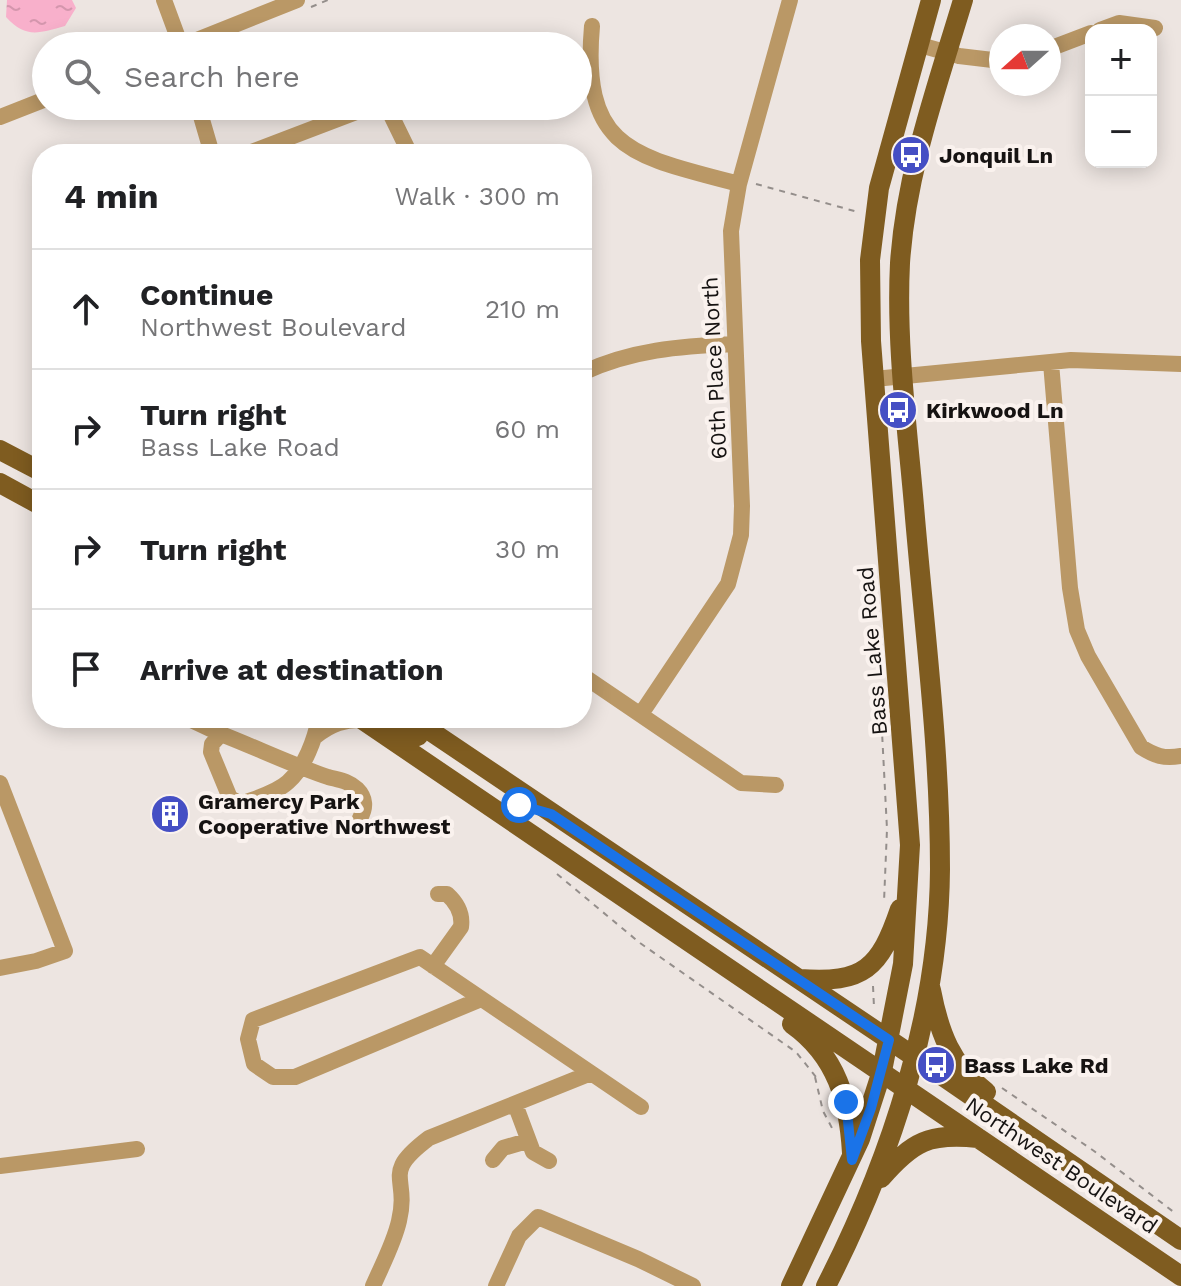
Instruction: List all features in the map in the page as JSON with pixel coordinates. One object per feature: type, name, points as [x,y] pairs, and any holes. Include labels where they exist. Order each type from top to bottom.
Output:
[{"type":"main road","name":"Bass Lake Road","points":[[791,1286],[852,1160],[882,1071],[903,964],[910,845],[870,301],[873,225],[879,188],[931,0]]},
{"type":"main road","points":[[826,1286],[873,1187],[906,1087],[929,979],[939,883],[939,824],[902,377],[899,298],[906,209],[915,159],[963,0]]},
{"type":"main road","points":[[0,450],[32,467]]},
{"type":"main road","points":[[0,483],[32,501]]},
{"type":"main road","name":"Northwest Boulevard","points":[[375,728],[1181,1276]]},
{"type":"main road","points":[[406,728],[519,805],[551,814]]},
{"type":"main road","name":"Northwest Boulevard","points":[[426,728],[1181,1240]]},
{"type":"main road","points":[[797,979],[836,980],[868,968],[891,936],[909,882]]},
{"type":"main road","points":[[679,932],[694,957],[805,1034],[827,1059],[846,1102],[852,1160]]},
{"type":"main road","points":[[929,979],[939,1027],[962,1070],[986,1092],[1092,1165],[1110,1190]]},
{"type":"main road","points":[[873,1187],[908,1149],[920,1141],[950,1135],[981,1139]]},
{"type":"street","points":[[164,0],[176,32]]},
{"type":"street","points":[[216,32],[297,0]]},
{"type":"street","name":"60th Place North","points":[[641,714],[715,607],[728,584],[736,560],[742,506],[731,231],[739,184],[790,0]]},
{"type":"street","points":[[592,26],[592,32]]},
{"type":"street","points":[[1061,44],[1085,35]]},
{"type":"street","points":[[920,45],[989,59]]},
{"type":"street","points":[[592,86],[603,119],[635,151],[655,161],[739,184]]},
{"type":"street","points":[[0,117],[32,104]]},
{"type":"street","points":[[202,120],[209,144]]},
{"type":"street","points":[[272,144],[335,120]]},
{"type":"street","points":[[393,120],[405,144]]},
{"type":"street","points":[[592,368],[642,351],[734,344]]},
{"type":"street","points":[[874,379],[1071,360],[1181,364]]},
{"type":"street","points":[[1051,363],[1070,588],[1077,630],[1088,656],[1141,747],[1155,756],[1181,756]]},
{"type":"street","points":[[592,682],[741,783],[776,785]]},
{"type":"street","points":[[208,728],[344,781],[357,789],[364,799],[360,818]]},
{"type":"street","points":[[221,734],[212,744],[211,752],[230,798],[241,804],[291,781],[317,728]]},
{"type":"street","points":[[316,736],[329,728]]},
{"type":"street","points":[[0,783],[65,951],[0,968]]},
{"type":"street","points":[[433,966],[461,927],[462,919],[454,901],[447,894],[438,894]]},
{"type":"street","points":[[481,999],[295,1077],[273,1077],[254,1064],[248,1039],[253,1020],[420,957],[641,1107]]},
{"type":"street","points":[[373,1286],[400,1218],[399,1168],[406,1155],[429,1138],[591,1073]]},
{"type":"street","points":[[515,1104],[533,1152],[549,1161]]},
{"type":"street","points":[[493,1160],[503,1148],[527,1141]]},
{"type":"street","points":[[0,1166],[137,1149]]},
{"type":"street","points":[[496,1286],[519,1236],[538,1217],[693,1286]]},
{"type":"path","points":[[739,184],[753,184],[859,212]]},
{"type":"path","points":[[549,868],[640,943],[796,1052],[814,1076],[823,1111],[833,1131]]},
{"type":"path","points":[[872,975],[874,1010]]},
{"type":"path","points":[[814,1076],[825,1082]]},
{"type":"path","points":[[992,1082],[1094,1151],[1181,1218]]},
{"type":"water","points":[[7,0],[72,0],[76,8],[65,26],[33,32],[20,29],[6,17]]},
{"type":"place","name":"Jonquil Ln","points":[[911,155]]},
{"type":"place","name":"Kirkwood Ln","points":[[898,410]]},
{"type":"place","name":"Gramercy Park Cooperative Northwest","points":[[170,814]]},
{"type":"place","name":"Bass Lake Rd","points":[[936,1065]]},
{"type":"route","points":[[519,805],[551,814],[889,1040],[871,1108],[852,1160],[846,1102]]}]
